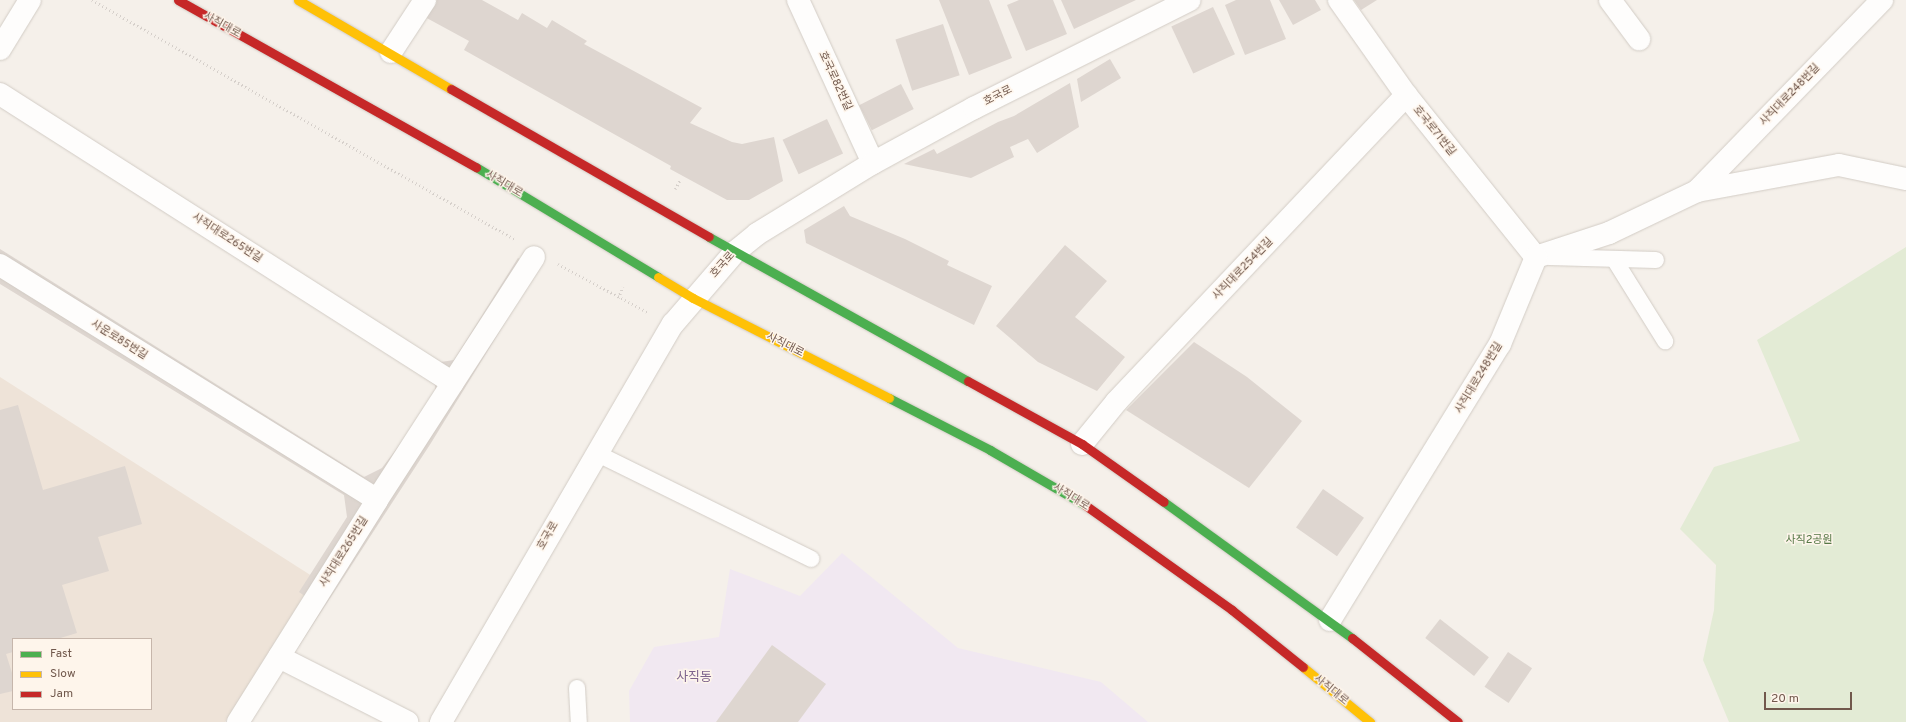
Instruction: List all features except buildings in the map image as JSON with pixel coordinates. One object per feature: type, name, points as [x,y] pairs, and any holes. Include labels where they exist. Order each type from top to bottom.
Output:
[{"type":"main road","name":"사직대로","points":[[178,0],[450,151],[693,298],[990,450],[1074,497],[1232,610],[1370,722]]},
{"type":"main road","points":[[298,0],[391,52],[735,252],[1082,444],[1330,620],[1458,722]]},
{"type":"street","points":[[0,49],[30,0]]},
{"type":"street","points":[[391,52],[425,0]]},
{"type":"street","name":"호국로82번길","points":[[798,0],[873,163]]},
{"type":"street","name":"호국로","points":[[441,722],[596,453],[673,324],[693,298],[735,252],[757,234],[873,163],[974,108],[1190,0]]},
{"type":"street","name":"호국로71번길","points":[[1339,0],[1406,95],[1536,257]]},
{"type":"street","points":[[1610,0],[1639,39]]},
{"type":"street","name":"사직대로248번길","points":[[1697,191],[1882,0]]},
{"type":"street","name":"사직대로265번길","points":[[0,94],[453,383]]},
{"type":"street","name":"사직대로254번길","points":[[1082,444],[1117,401],[1406,95]]},
{"type":"street","name":"사직대로248번길","points":[[1330,620],[1500,344],[1536,257],[1609,233],[1697,191],[1839,166],[1906,179]]},
{"type":"street","name":"사직대로265번길","points":[[238,722],[377,500],[453,383],[528,250]]},
{"type":"street","name":"사운로85번길","points":[[0,266],[377,500]]},
{"type":"street","points":[[278,657],[406,722]]},
{"type":"lane","points":[[1536,257],[1656,260]]},
{"type":"lane","points":[[1614,259],[1666,341]]},
{"type":"lane","points":[[596,453],[812,559]]},
{"type":"lane","points":[[577,688],[579,722]]},
{"type":"path","points":[[92,0],[528,250]]},
{"type":"path","points":[[556,262],[618,298],[673,324]]},
{"type":"shaded area","points":[[0,377],[315,578],[225,722],[0,722]]},
{"type":"shaded area","points":[[842,553],[958,648],[1101,682],[1148,722],[630,722],[629,691],[654,647],[719,637],[730,569],[800,596]]},
{"type":"green space","name":"사직2공원","points":[[1906,247],[1906,722],[1729,722],[1703,660],[1714,610],[1716,565],[1680,529],[1714,467],[1800,441],[1757,340]]},
{"type":"traffic: fast","points":[[476,167],[658,277]]},
{"type":"traffic: fast","points":[[709,237],[968,381]]},
{"type":"traffic: fast","points":[[889,398],[990,450],[1085,505]]},
{"type":"traffic: fast","points":[[1164,502],[1352,638]]},
{"type":"traffic: slow","points":[[298,0],[451,89]]},
{"type":"traffic: slow","points":[[658,277],[693,298],[889,398]]},
{"type":"traffic: slow","points":[[1303,667],[1370,722]]},
{"type":"traffic: jam","points":[[178,0],[476,167]]},
{"type":"traffic: jam","points":[[451,89],[709,237]]},
{"type":"traffic: jam","points":[[968,381],[1082,444],[1164,502]]},
{"type":"traffic: jam","points":[[1085,505],[1232,610],[1303,667]]},
{"type":"traffic: jam","points":[[1352,638],[1458,722]]},
{"type":"district","name":"사직동","points":[[694,678]]}]
